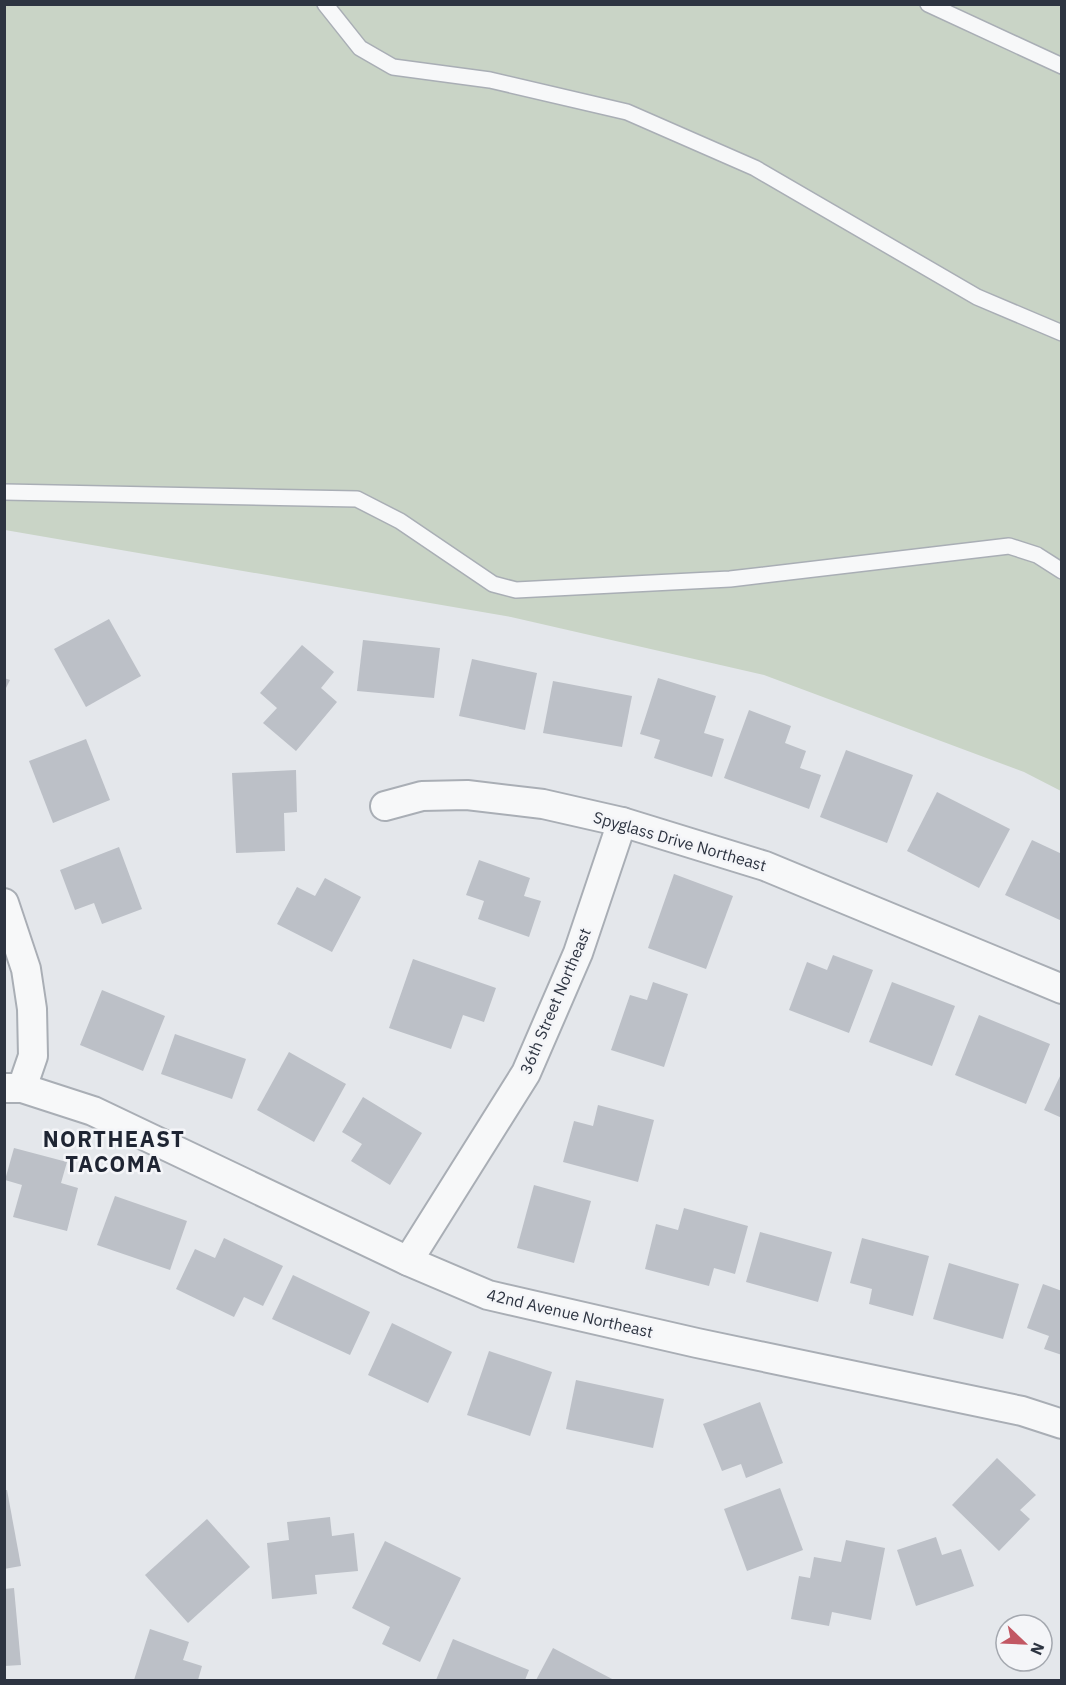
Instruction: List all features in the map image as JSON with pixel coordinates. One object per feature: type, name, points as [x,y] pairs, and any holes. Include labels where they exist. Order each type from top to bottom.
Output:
[{"type":"street","name":"Spyglass Drive Northeast","points":[[385,806],[422,796],[467,795],[543,804],[622,822],[765,866],[1062,989]]},
{"type":"street","name":"36th Street Northeast","points":[[408,1261],[526,1073],[578,953],[622,822]]},
{"type":"street","points":[[4,903],[26,969],[32,1009],[33,1056],[13,1088]]},
{"type":"street","name":"42nd Avenue Northeast","points":[[13,1088],[93,1111],[408,1261],[488,1295],[1022,1412],[1062,1424]]},
{"type":"lane","points":[[325,4],[360,48],[393,67],[501,82],[627,112],[755,168],[977,297],[1062,333]]},
{"type":"lane","points":[[928,4],[1062,66]]},
{"type":"lane","points":[[4,492],[357,499],[399,521],[493,584],[516,590],[730,579],[1009,546],[1037,555],[1062,572]]},
{"type":"green space","points":[[4,5],[1061,5],[1061,791],[1024,772],[764,675],[511,617],[5,530]]},
{"type":"building","points":[[109,619],[141,676],[86,707],[54,649]]},
{"type":"building","points":[[363,640],[440,648],[434,698],[357,691]]},
{"type":"building","points":[[302,645],[334,672],[321,688],[337,702],[296,751],[263,723],[277,708],[260,693]]},
{"type":"building","points":[[472,659],[537,673],[525,730],[459,716]]},
{"type":"building","points":[[4,678],[10,680],[4,692]]},
{"type":"building","points":[[658,678],[716,696],[704,733],[724,739],[712,777],[654,758],[660,740],[640,734]]},
{"type":"building","points":[[553,681],[632,696],[622,747],[543,733]]},
{"type":"building","points":[[749,710],[791,726],[785,743],[806,751],[800,768],[821,775],[809,809],[724,778]]},
{"type":"building","points":[[86,739],[110,800],[53,823],[29,761]]},
{"type":"building","points":[[846,750],[913,775],[887,843],[820,817]]},
{"type":"building","points":[[296,770],[297,812],[284,813],[285,851],[236,853],[232,773]]},
{"type":"building","points":[[937,792],[1010,829],[979,888],[907,851]]},
{"type":"building","points":[[1032,840],[1062,854],[1062,921],[1005,895]]},
{"type":"building","points":[[119,847],[142,909],[102,924],[94,903],[75,910],[60,870]]},
{"type":"building","points":[[479,860],[530,878],[524,896],[541,901],[529,937],[478,919],[484,901],[466,895]]},
{"type":"building","points":[[674,874],[733,896],[706,969],[648,948]]},
{"type":"building","points":[[325,878],[361,897],[332,952],[277,924],[297,887],[315,896]]},
{"type":"building","points":[[833,955],[873,970],[849,1033],[789,1010],[807,962],[827,970]]},
{"type":"building","points":[[413,959],[496,988],[484,1022],[463,1015],[451,1049],[389,1028]]},
{"type":"building","points":[[653,982],[688,994],[664,1067],[611,1050],[630,995],[647,1000]]},
{"type":"building","points":[[892,982],[955,1006],[932,1066],[869,1042]]},
{"type":"building","points":[[102,990],[165,1016],[143,1071],[80,1045]]},
{"type":"building","points":[[979,1015],[1050,1044],[1026,1104],[955,1075]]},
{"type":"building","points":[[175,1034],[246,1059],[232,1099],[161,1074]]},
{"type":"building","points":[[289,1052],[346,1084],[314,1142],[257,1110]]},
{"type":"building","points":[[1062,1072],[1062,1118],[1044,1110]]},
{"type":"building","points":[[363,1097],[422,1133],[390,1185],[351,1161],[362,1144],[342,1132]]},
{"type":"building","points":[[598,1105],[654,1120],[638,1182],[563,1162],[574,1121],[593,1126]]},
{"type":"building","points":[[14,1148],[67,1162],[61,1183],[78,1188],[67,1231],[13,1217],[22,1185],[5,1180]]},
{"type":"building","points":[[534,1185],[591,1201],[574,1263],[517,1248]]},
{"type":"building","points":[[115,1196],[187,1221],[170,1270],[97,1245]]},
{"type":"building","points":[[684,1208],[748,1226],[735,1274],[714,1268],[709,1286],[645,1269],[656,1224],[678,1230]]},
{"type":"building","points":[[760,1232],[832,1252],[818,1302],[746,1282]]},
{"type":"building","points":[[224,1238],[283,1266],[263,1306],[244,1297],[234,1317],[176,1289],[195,1249],[215,1258]]},
{"type":"building","points":[[862,1238],[929,1256],[913,1316],[869,1304],[872,1289],[850,1283]]},
{"type":"building","points":[[949,1263],[1019,1284],[1003,1339],[933,1319]]},
{"type":"building","points":[[293,1275],[370,1312],[350,1355],[272,1319]]},
{"type":"building","points":[[1043,1284],[1062,1291],[1062,1355],[1044,1349],[1049,1336],[1027,1328]]},
{"type":"building","points":[[392,1323],[452,1352],[428,1403],[368,1375]]},
{"type":"building","points":[[489,1351],[552,1372],[530,1436],[467,1415]]},
{"type":"building","points":[[576,1380],[664,1399],[653,1448],[566,1429]]},
{"type":"building","points":[[760,1402],[783,1463],[746,1478],[741,1464],[722,1471],[703,1424]]},
{"type":"building","points":[[997,1458],[1036,1495],[1020,1510],[1030,1519],[999,1551],[952,1505]]},
{"type":"building","points":[[780,1488],[803,1550],[747,1571],[724,1509]]},
{"type":"building","points":[[4,1490],[7,1490],[21,1566],[4,1569]]},
{"type":"building","points":[[330,1517],[332,1536],[354,1533],[358,1571],[315,1575],[317,1594],[272,1599],[267,1543],[289,1540],[287,1522]]},
{"type":"building","points":[[207,1519],[250,1567],[188,1623],[145,1575]]},
{"type":"building","points":[[936,1537],[942,1555],[961,1549],[974,1586],[916,1606],[897,1550]]},
{"type":"building","points":[[846,1540],[885,1548],[871,1620],[832,1612],[829,1626],[791,1619],[799,1576],[810,1578],[814,1557],[841,1562]]},
{"type":"building","points":[[385,1541],[461,1578],[420,1662],[382,1644],[390,1627],[352,1608]]},
{"type":"building","points":[[14,1588],[21,1665],[4,1666],[4,1589]]},
{"type":"building","points":[[150,1629],[189,1642],[183,1660],[202,1666],[198,1680],[134,1680]]},
{"type":"building","points":[[453,1639],[529,1670],[525,1680],[436,1680]]},
{"type":"building","points":[[553,1648],[614,1680],[536,1680]]},
{"type":"district","name":"NORTHEAST TACOMA","points":[[114,1152]]}]
